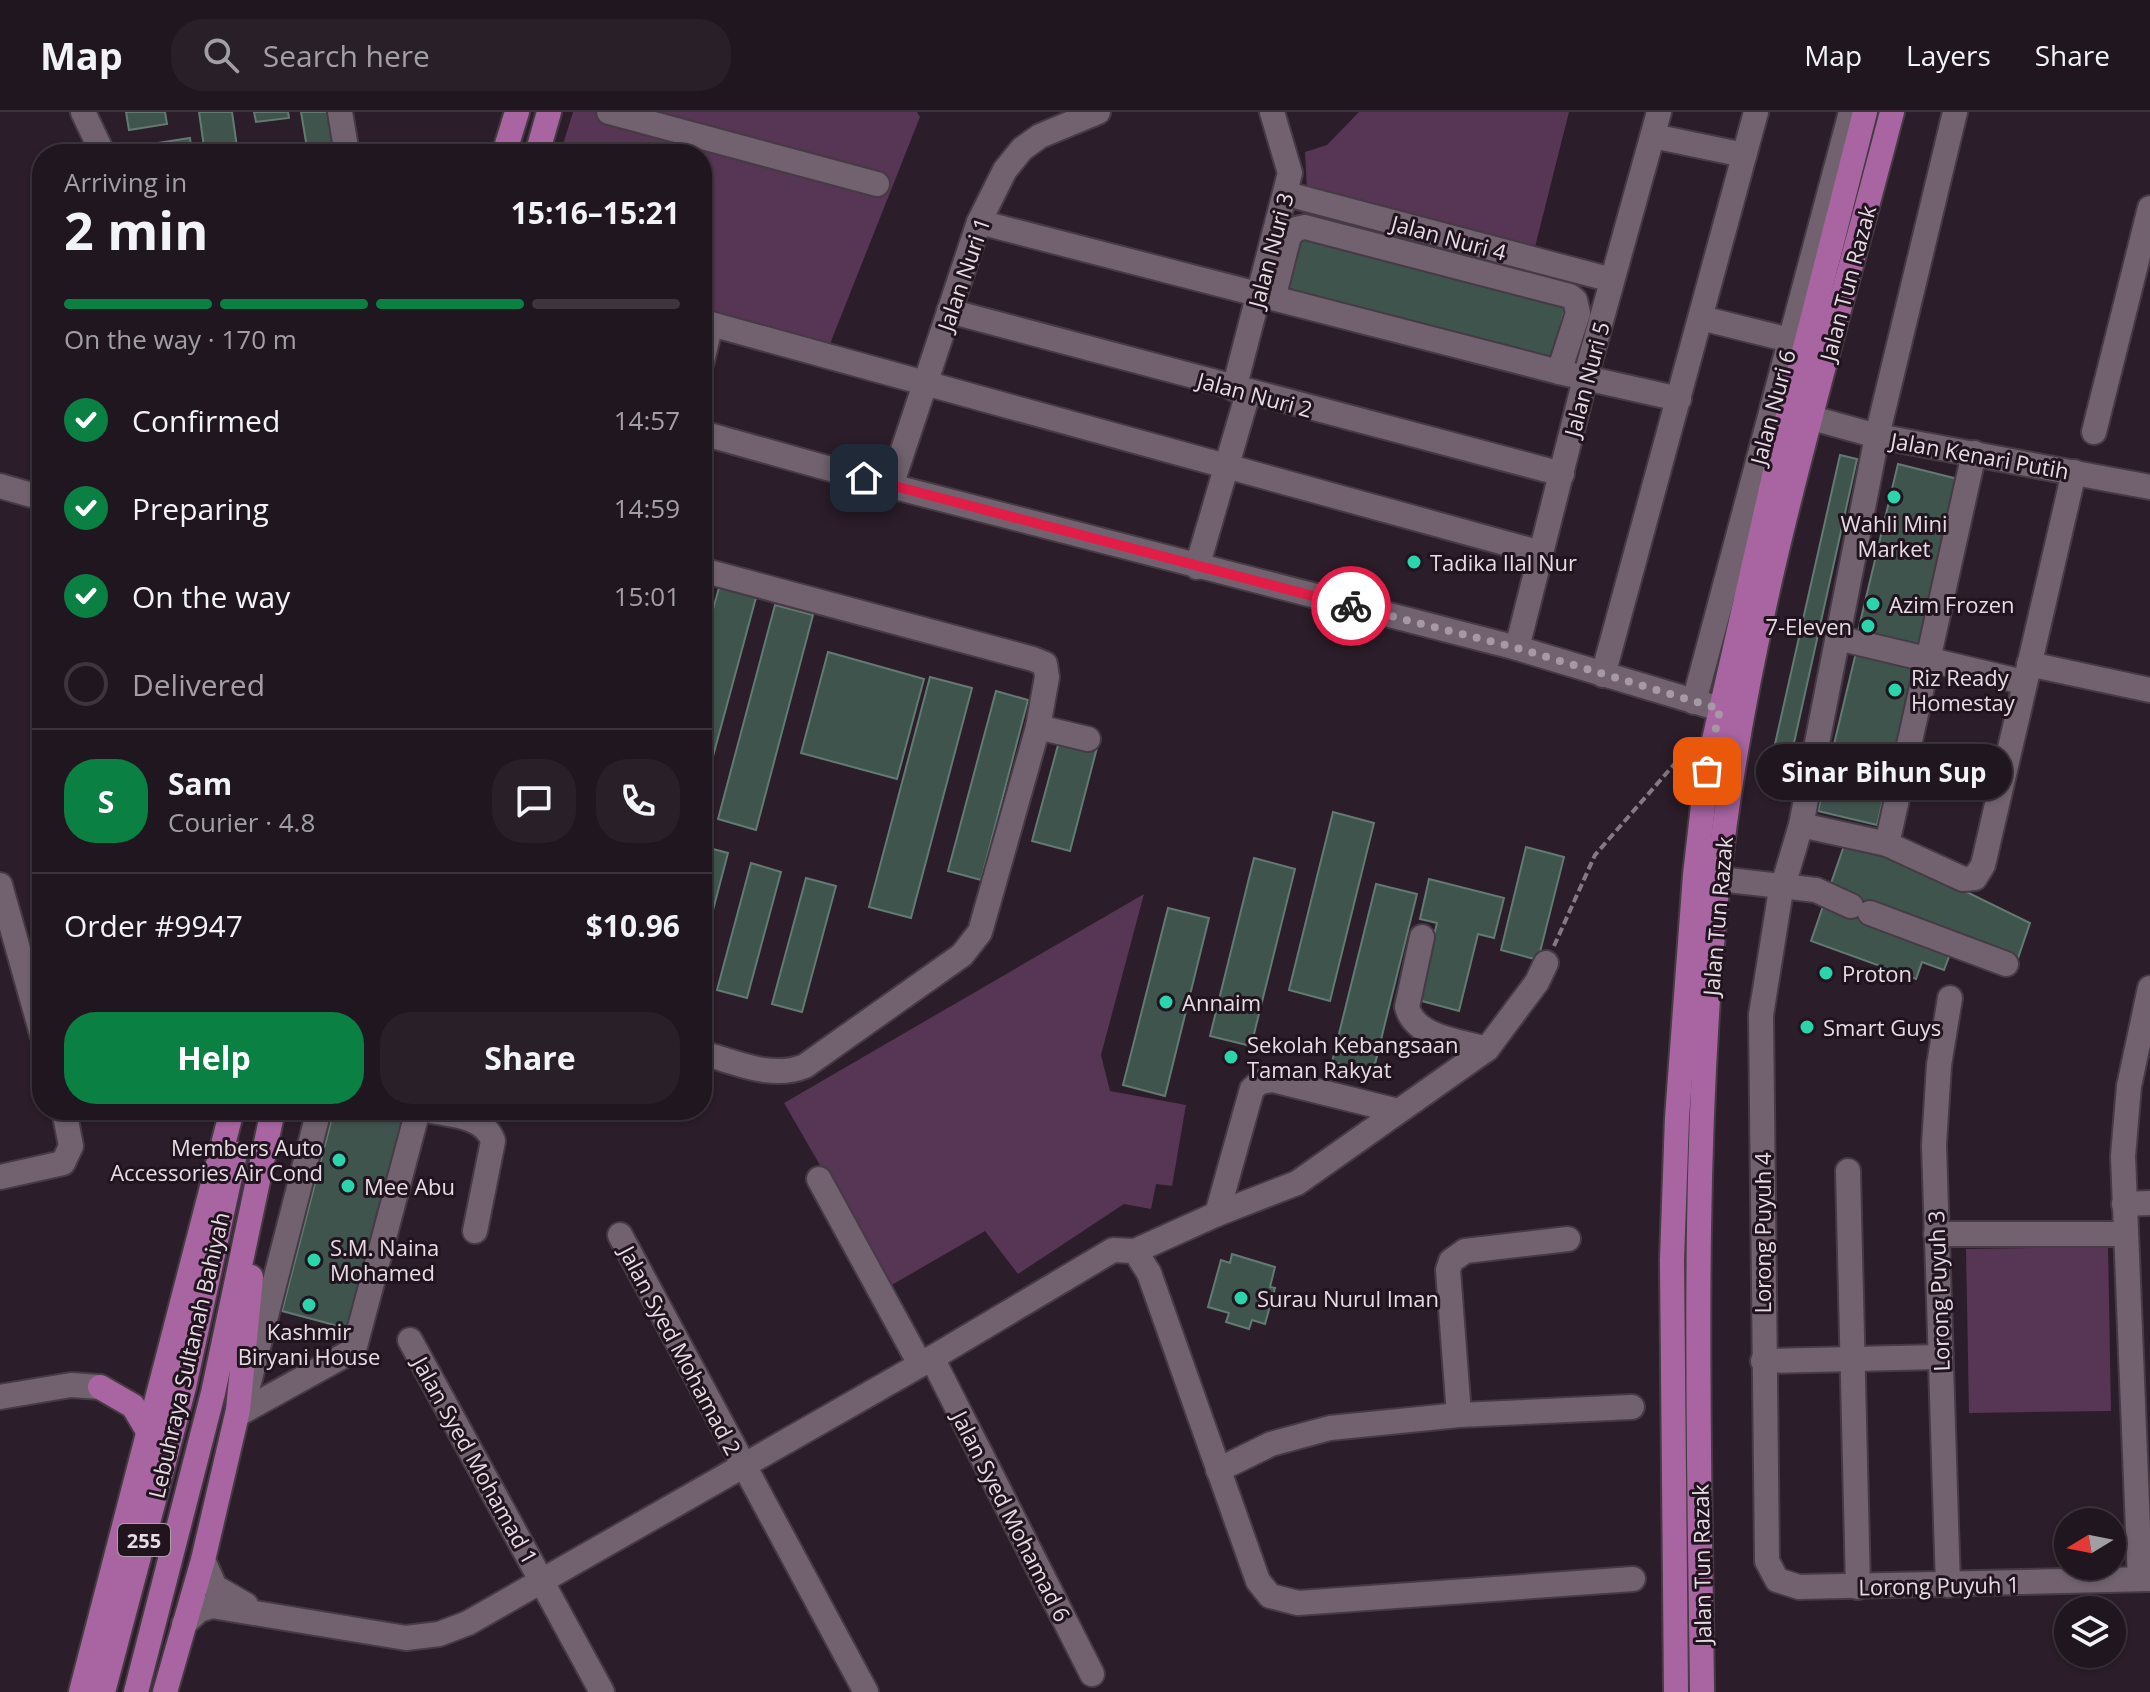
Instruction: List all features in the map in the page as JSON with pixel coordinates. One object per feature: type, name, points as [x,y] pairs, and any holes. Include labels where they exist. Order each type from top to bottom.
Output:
[{"type":"main road","points":[[507,144],[517,112]]},
{"type":"main road","points":[[540,144],[549,112]]},
{"type":"main road","name":"Jalan Tun Razak","points":[[1676,1692],[1672,1260],[1677,1118],[1695,875],[1707,771],[1706,706],[1784,430],[1865,112]]},
{"type":"main road","name":"Jalan Tun Razak","points":[[1702,1692],[1698,1229],[1701,1120],[1719,879],[1742,713],[1760,626],[1892,112]]},
{"type":"main road","points":[[81,1692],[229,1120]]},
{"type":"main road","name":"Lebuhraya Sultanah Bahiyah","points":[[103,1692],[184,1387],[242,1120]]},
{"type":"main road","name":"Lebuhraya Sultanah Bahiyah","points":[[136,1692],[213,1393],[271,1120]]},
{"type":"main road","points":[[165,1692],[203,1560],[240,1411],[253,1257],[280,1120]]},
{"type":"main road","points":[[100,1387],[144,1383],[162,1372]]},
{"type":"main road","points":[[100,1387],[133,1406],[148,1431]]},
{"type":"street","points":[[83,112],[98,144]]},
{"type":"street","points":[[340,112],[345,144]]},
{"type":"street","points":[[609,112],[877,184]]},
{"type":"street","name":"Jalan Nuri 1","points":[[891,486],[979,222],[1005,170],[1022,149],[1063,124],[1098,112]]},
{"type":"street","name":"Jalan Nuri 3","points":[[1197,567],[1227,466],[1241,391],[1267,294],[1287,194],[1290,173],[1272,112]]},
{"type":"street","points":[[1603,675],[1756,112]]},
{"type":"street","name":"Jalan Nuri 6","points":[[1706,706],[1790,340],[1851,112]]},
{"type":"street","name":"Lorong Puyuh 4","points":[[1777,1580],[1767,1561],[1761,1015],[1783,885],[1801,825],[1877,436],[1955,112]]},
{"type":"street","points":[[1656,124],[1744,155]]},
{"type":"street","name":"Jalan Nuri 5","points":[[1517,648],[1585,379],[1656,124]]},
{"type":"street","name":"Jalan Nuri 4","points":[[1287,194],[1612,280]]},
{"type":"street","points":[[2094,432],[2141,280],[2150,208]]},
{"type":"street","points":[[979,222],[1267,294],[1585,379],[1679,399]]},
{"type":"street","points":[[1267,294],[1289,236],[1296,229],[1305,227],[1570,296],[1575,300],[1578,313],[1559,372]]},
{"type":"street","name":"Jalan Nuri 2","points":[[949,311],[1562,474]]},
{"type":"street","points":[[1701,318],[1790,340]]},
{"type":"street","points":[[712,324],[1541,553]]},
{"type":"street","name":"Jalan Kenari Putih","points":[[1812,418],[1877,436],[2150,487]]},
{"type":"street","points":[[712,436],[1197,567],[1517,648],[1706,706]]},
{"type":"street","points":[[1887,844],[1974,453]]},
{"type":"street","points":[[1801,825],[1887,844],[1963,879],[1975,878],[1983,865],[2074,472]]},
{"type":"street","points":[[0,486],[32,495]]},
{"type":"street","points":[[712,573],[1033,659],[1045,664],[1047,677],[1038,727],[980,932],[962,955],[805,1066],[788,1073],[772,1073],[712,1056]]},
{"type":"street","points":[[1838,638],[1928,660],[2150,690]]},
{"type":"street","points":[[1038,727],[1088,739]]},
{"type":"street","points":[[1719,879],[1816,890],[2006,964]]},
{"type":"street","points":[[0,885],[32,999]]},
{"type":"street","points":[[1422,937],[1407,1007],[1409,1018],[1426,1031],[1487,1049]]},
{"type":"street","points":[[184,1624],[199,1610],[212,1606],[406,1638],[439,1634],[468,1623],[926,1361],[1113,1250],[1135,1251],[1297,1183],[1487,1049],[1530,993],[1546,963]]},
{"type":"street","points":[[2145,1579],[2142,1403],[2127,1296],[2124,1234],[2124,1122],[2150,988]]},
{"type":"street","name":"Lorong Puyuh 3","points":[[1948,1585],[1936,1234],[1935,1103],[1950,998]]},
{"type":"street","points":[[1217,1214],[1252,1089],[1260,1082],[1273,1080],[1398,1111]]},
{"type":"street","points":[[0,1177],[63,1163],[71,1146],[66,1120]]},
{"type":"street","points":[[240,1411],[316,1120]]},
{"type":"street","points":[[240,1411],[354,1350],[415,1120]]},
{"type":"street","points":[[472,1120],[489,1130],[493,1141],[475,1231]]},
{"type":"street","points":[[1848,1171],[1858,1587]]},
{"type":"street","name":"Jalan Syed Mohamad 6","points":[[819,1179],[926,1361],[1092,1674]]},
{"type":"street","points":[[2124,1204],[2150,1203]]},
{"type":"street","points":[[1936,1234],[2124,1234]]},
{"type":"street","name":"Jalan Syed Mohamad 2","points":[[620,1235],[866,1692]]},
{"type":"street","points":[[1459,1415],[1448,1270],[1451,1261],[1465,1251],[1568,1239]]},
{"type":"street","points":[[1135,1251],[1149,1273],[1258,1581],[1270,1596],[1282,1602],[1633,1579]]},
{"type":"street","name":"Jalan Syed Mohamad 1","points":[[410,1340],[602,1692]]},
{"type":"street","points":[[1763,1361],[1940,1357]]},
{"type":"street","points":[[0,1397],[71,1385],[100,1387]]},
{"type":"street","points":[[1218,1470],[1271,1444],[1330,1428],[1459,1415],[1632,1407]]},
{"type":"street","points":[[203,1560],[215,1587],[263,1613]]},
{"type":"street","name":"Lorong Puyuh 1","points":[[1777,1580],[1799,1587],[1858,1587],[2145,1579]]},
{"type":"path","points":[[1546,963],[1595,855],[1685,752],[1706,706]]},
{"type":"shaded area","points":[[573,112],[917,112],[920,117],[826,354],[712,320],[712,144],[563,144]]},
{"type":"shaded area","points":[[1359,112],[1569,112],[1535,247],[1307,189],[1305,152],[1327,145]]},
{"type":"shaded area","points":[[1144,894],[1101,1055],[1110,1091],[1186,1105],[1172,1186],[1156,1184],[1151,1209],[1124,1204],[1018,1274],[985,1231],[890,1286],[784,1103]]},
{"type":"shaded area","points":[[2108,1247],[2111,1411],[1969,1413],[1966,1249]]},
{"type":"building","points":[[126,112],[165,112],[167,124],[129,130]]},
{"type":"building","points":[[199,112],[232,112],[237,144],[204,144]]},
{"type":"building","points":[[254,112],[288,112],[289,118],[256,122]]},
{"type":"building","points":[[301,112],[336,112],[341,144],[306,144]]},
{"type":"building","points":[[190,138],[191,144],[151,144]]},
{"type":"building","points":[[1298,232],[1566,305],[1550,365],[1282,291]]},
{"type":"building","points":[[1840,455],[1857,459],[1782,797],[1764,793]]},
{"type":"building","points":[[1898,464],[1958,479],[1918,646],[1858,631]]},
{"type":"building","points":[[720,584],[757,594],[712,760],[712,613]]},
{"type":"building","points":[[775,605],[813,615],[756,830],[718,819]]},
{"type":"building","points":[[1858,644],[1917,658],[1877,825],[1818,811]]},
{"type":"building","points":[[828,652],[924,679],[897,779],[801,753]]},
{"type":"building","points":[[930,677],[972,688],[911,918],[869,907]]},
{"type":"building","points":[[996,691],[1028,700],[981,880],[948,871]]},
{"type":"building","points":[[1061,734],[1098,744],[1070,851],[1032,841]]},
{"type":"building","points":[[1333,812],[1374,823],[1330,1001],[1289,990]]},
{"type":"building","points":[[1847,837],[1881,850],[2030,923],[2017,961],[1952,949],[1944,970],[1922,962],[1916,979],[1811,941]]},
{"type":"building","points":[[1526,847],[1564,857],[1538,960],[1501,950]]},
{"type":"building","points":[[712,849],[728,853],[712,914]]},
{"type":"building","points":[[1254,858],[1295,869],[1251,1046],[1210,1036]]},
{"type":"building","points":[[751,863],[781,872],[747,998],[717,990]]},
{"type":"building","points":[[806,878],[836,886],[802,1012],[772,1004]]},
{"type":"building","points":[[1429,879],[1504,898],[1494,938],[1478,934],[1459,1011],[1418,1000],[1437,923],[1420,919]]},
{"type":"building","points":[[1376,884],[1417,894],[1373,1072],[1332,1062]]},
{"type":"building","name":"Annaim","points":[[1168,908],[1209,918],[1165,1096],[1123,1085]]},
{"type":"building","points":[[331,1120],[407,1122],[353,1330],[282,1311]]},
{"type":"building","name":"Surau Nurul Iman","points":[[1232,1254],[1275,1267],[1270,1287],[1275,1288],[1265,1324],[1252,1320],[1249,1329],[1226,1322],[1229,1313],[1208,1307],[1221,1260],[1230,1263]]},
{"type":"way so far","points":[[1351,606],[1517,648],[1720,709],[1707,771]]},
{"type":"place","name":"Wahli Mini Market","points":[[1894,497]]},
{"type":"place","name":"Tadika Ilal Nur","points":[[1414,562]]},
{"type":"place","name":"Azim Frozen","points":[[1873,604]]},
{"type":"place","name":"7-Eleven","points":[[1868,626]]},
{"type":"place","name":"Riz Ready Homestay","points":[[1895,690]]},
{"type":"place","name":"Sinar Bihun Sup","points":[[1707,771]]},
{"type":"place","name":"Proton","points":[[1826,973]]},
{"type":"place","name":"Annaim","points":[[1166,1002]]},
{"type":"place","name":"Smart Guys","points":[[1807,1027]]},
{"type":"place","name":"Sekolah Kebangsaan Taman Rakyat","points":[[1231,1057]]},
{"type":"place","name":"Members Auto Accessories Air Cond","points":[[339,1160]]},
{"type":"place","name":"Mee Abu","points":[[348,1186]]},
{"type":"place","name":"S.M. Naina Mohamed","points":[[314,1260]]},
{"type":"place","name":"Surau Nurul Iman","points":[[1241,1298]]},
{"type":"place","name":"Kashmir Biryani House","points":[[309,1305]]},
{"type":"route","points":[[864,478],[1351,606]]}]
